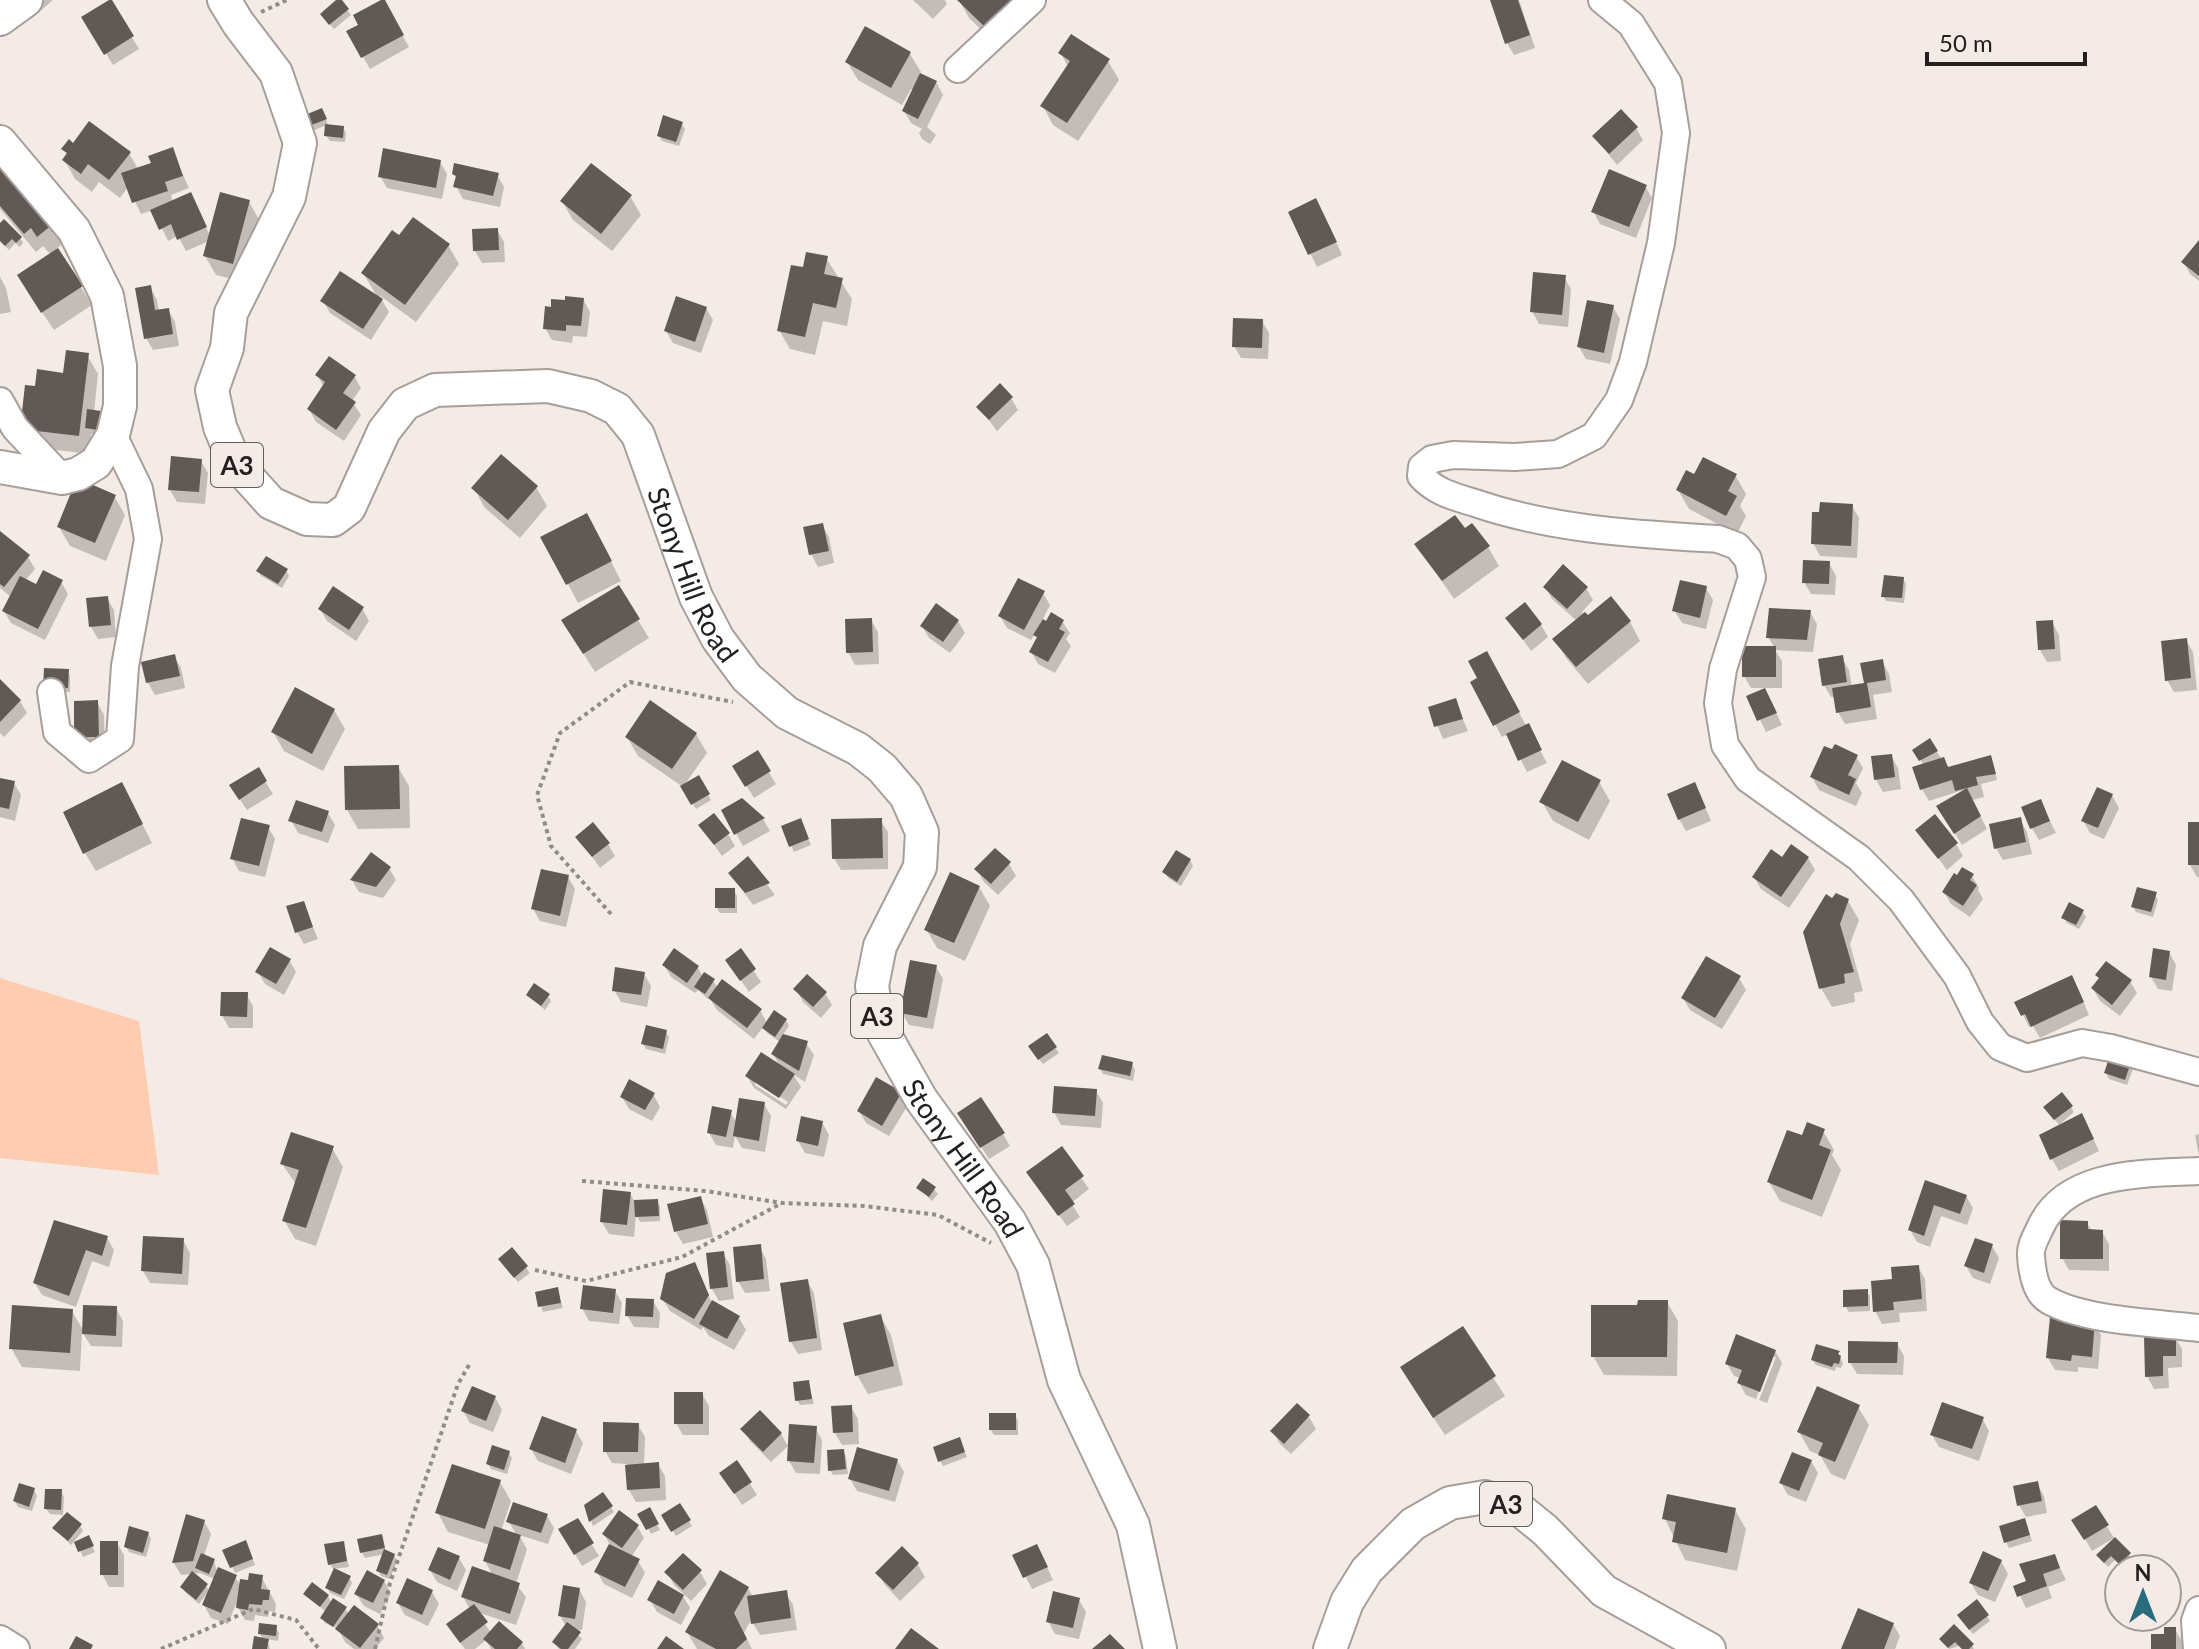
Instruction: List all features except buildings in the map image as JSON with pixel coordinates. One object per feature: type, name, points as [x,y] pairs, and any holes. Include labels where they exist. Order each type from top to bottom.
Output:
[{"type":"main road","points":[[0,19],[26,0]]},
{"type":"main road","name":"Stony Hill Road","points":[[224,0],[276,73],[300,143],[289,197],[231,313],[227,348],[212,390],[220,427],[235,463],[271,503],[307,519],[333,520],[349,508],[384,431],[405,404],[435,390],[548,386],[591,396],[617,409],[638,435],[696,597],[718,639],[747,678],[787,713],[858,749],[882,768],[906,796],[922,832],[920,867],[880,946],[872,986],[878,1023],[921,1099],[1010,1222],[1033,1265],[1064,1380],[1133,1525],[1160,1649]]},
{"type":"main road","points":[[0,142],[74,230],[107,296],[120,366],[120,406],[113,435],[96,463],[78,474],[62,478],[0,467]]},
{"type":"main road","name":"A3","points":[[1330,1649],[1347,1602],[1367,1570],[1413,1524],[1450,1503],[1485,1497],[1519,1509],[1545,1530],[1604,1591],[1709,1649]]},
{"type":"street","points":[[958,69],[1032,0]]},
{"type":"street","points":[[1602,0],[1631,24],[1668,83],[1676,133],[1661,243],[1619,400],[1594,436],[1558,454],[1515,457],[1453,455],[1432,459],[1422,467],[1421,476],[1430,487],[1502,512],[1596,531],[1718,539],[1737,546],[1748,559],[1752,577],[1723,669],[1718,703],[1725,745],[1748,779],[1859,858],[1901,900],[1957,976],[1980,1022],[2000,1047],[2027,1058],[2082,1043],[2199,1072]]},
{"type":"street","points":[[0,401],[15,428],[62,478]]},
{"type":"street","points":[[51,692],[57,732],[89,759],[120,739],[125,666],[148,539],[139,489],[113,435]]},
{"type":"street","points":[[2199,1171],[2132,1175],[2083,1186],[2047,1213],[2030,1249],[2032,1276],[2045,1298],[2075,1312],[2199,1328]]},
{"type":"street","points":[[2197,1649],[2195,1621],[2199,1610]]},
{"type":"street","points":[[0,1639],[16,1649]]},
{"type":"path","points":[[611,914],[551,846],[537,795],[560,733],[630,682],[740,704]]},
{"type":"path","points":[[582,1181],[706,1191],[782,1203],[864,1206],[938,1215],[992,1244]]},
{"type":"path","points":[[535,1270],[586,1281],[682,1257],[782,1203]]},
{"type":"path","points":[[375,1649],[390,1583],[412,1514],[458,1384],[469,1365]]},
{"type":"path","points":[[161,1649],[253,1609],[296,1620],[319,1649]]},
{"type":"shaded area","points":[[0,978],[139,1021],[159,1175],[0,1158]]}]
